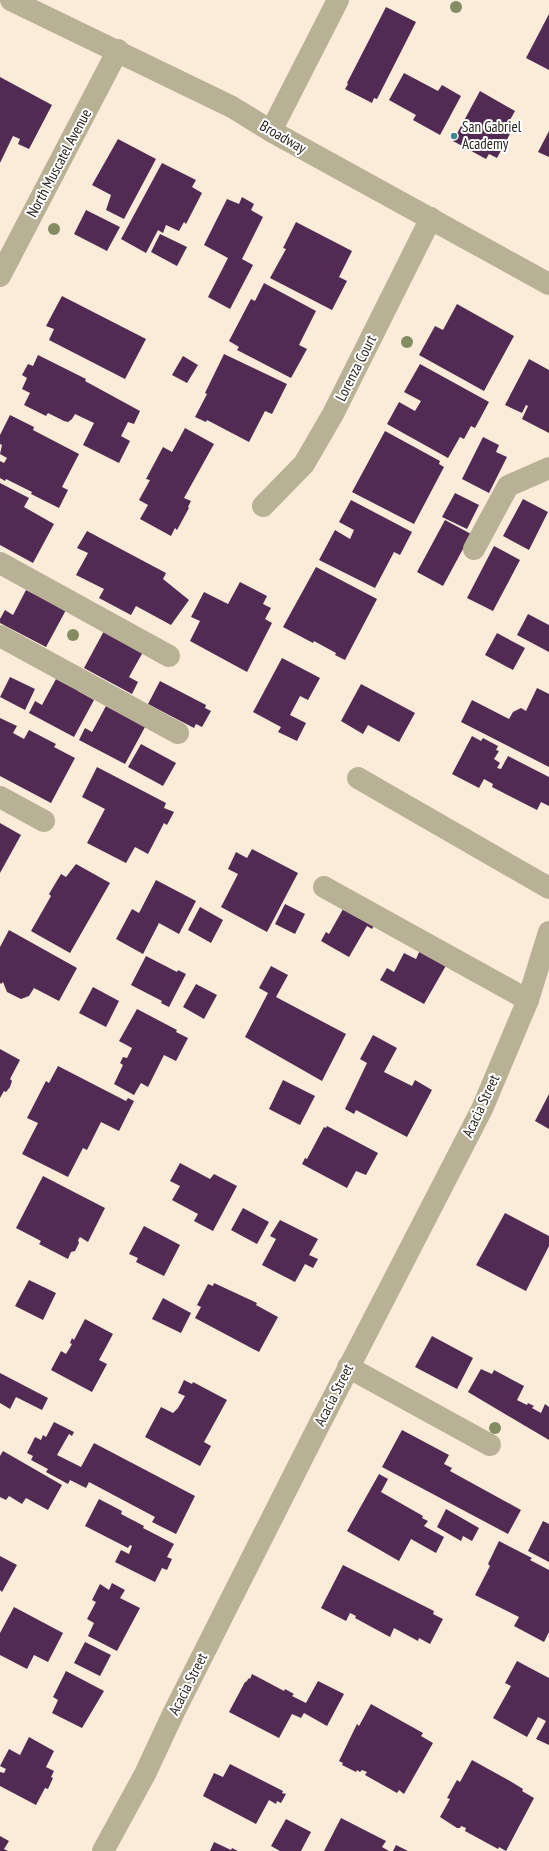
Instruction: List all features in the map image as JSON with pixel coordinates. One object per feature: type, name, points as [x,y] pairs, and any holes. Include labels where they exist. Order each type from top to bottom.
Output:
[{"type":"street","name":"Broadway","points":[[11,0],[118,50],[232,107],[271,131],[549,284]]},
{"type":"street","points":[[271,131],[338,0]]},
{"type":"street","name":"North Muscatel Avenue","points":[[0,276],[118,50]]},
{"type":"street","name":"Lorenza Court","points":[[263,506],[308,458],[333,414],[431,218]]},
{"type":"street","points":[[474,549],[508,486],[549,468]]},
{"type":"street","points":[[0,563],[169,656]]},
{"type":"street","points":[[0,636],[178,733]]},
{"type":"street","points":[[358,778],[549,888]]},
{"type":"street","points":[[0,797],[44,820]]},
{"type":"street","points":[[324,887],[528,1000]]},
{"type":"street","name":"Acacia Street","points":[[103,1851],[145,1774],[173,1714],[348,1367],[482,1109],[528,1000],[549,932]]},
{"type":"street","points":[[348,1367],[490,1445]]},
{"type":"building","points":[[386,7],[416,22],[377,99],[374,98],[372,103],[345,89]]},
{"type":"building","points":[[549,14],[549,70],[526,58]]},
{"type":"building","points":[[404,73],[438,91],[442,85],[461,96],[440,135],[413,120],[416,115],[389,100]]},
{"type":"building","points":[[0,77],[52,105],[29,149],[18,144],[20,139],[13,136],[0,163]]},
{"type":"building","points":[[480,91],[515,111],[505,129],[511,132],[497,158],[489,154],[486,159],[453,141]]},
{"type":"building","points":[[549,131],[549,157],[538,152]]},
{"type":"building","points":[[118,139],[156,159],[124,219],[106,210],[111,195],[92,185]]},
{"type":"building","points":[[162,163],[196,180],[192,187],[202,193],[186,224],[184,222],[179,231],[166,225],[163,233],[158,230],[146,253],[121,239]]},
{"type":"building","points":[[242,197],[254,204],[251,210],[263,217],[242,259],[253,265],[230,309],[208,297],[228,258],[204,245],[227,199],[239,204]]},
{"type":"building","points":[[86,210],[120,227],[107,251],[74,234]]},
{"type":"building","points":[[296,222],[352,251],[339,277],[347,281],[332,310],[270,278],[286,249],[283,248]]},
{"type":"building","points":[[160,234],[187,247],[177,266],[151,252]]},
{"type":"building","points":[[264,283],[316,311],[299,345],[307,349],[291,378],[237,350],[239,347],[229,341],[251,299],[255,301]]},
{"type":"building","points":[[62,296],[146,339],[125,379],[49,340],[54,329],[46,326]]},
{"type":"building","points":[[457,304],[514,336],[484,391],[419,355],[435,326],[443,330]]},
{"type":"building","points":[[224,354],[287,384],[272,414],[265,411],[249,442],[207,420],[206,422],[195,417],[207,394],[205,393]]},
{"type":"building","points":[[38,355],[86,379],[85,381],[140,411],[134,424],[128,422],[121,436],[130,441],[119,463],[83,445],[94,423],[75,414],[68,422],[64,421],[48,413],[46,416],[24,405],[30,393],[22,389],[27,378],[22,375],[28,364],[33,366]]},
{"type":"building","points":[[183,356],[198,365],[187,383],[172,375]]},
{"type":"building","points":[[529,359],[549,370],[549,433],[522,419],[528,406],[526,405],[522,413],[505,405]]},
{"type":"building","points":[[420,364],[489,402],[475,428],[471,426],[464,439],[460,437],[448,458],[387,424],[399,402],[415,411],[421,401],[404,392]]},
{"type":"building","points":[[10,415],[34,427],[33,430],[79,454],[62,487],[68,490],[59,508],[31,494],[32,492],[6,479],[5,481],[0,478],[0,461],[4,463],[7,458],[0,454],[2,445],[0,444],[0,435]]},
{"type":"building","points":[[185,428],[214,444],[184,498],[191,501],[188,507],[189,508],[177,530],[175,528],[171,536],[140,519],[148,505],[139,500],[150,480],[146,479],[163,447],[172,452]]},
{"type":"building","points":[[385,431],[440,461],[439,464],[444,467],[414,524],[352,492]]},
{"type":"building","points":[[483,437],[499,445],[496,452],[507,457],[489,493],[462,479]]},
{"type":"building","points":[[0,483],[29,498],[24,507],[54,524],[33,563],[0,545]]},
{"type":"building","points":[[455,493],[479,505],[467,529],[442,517]]},
{"type":"building","points":[[523,499],[548,512],[529,550],[503,536]]},
{"type":"building","points":[[351,500],[412,532],[400,555],[394,552],[375,588],[319,560],[335,530],[350,539],[354,530],[339,522]]},
{"type":"building","points":[[445,520],[471,534],[443,586],[417,572]]},
{"type":"building","points":[[87,531],[166,573],[163,579],[189,600],[171,625],[136,606],[131,615],[99,598],[104,589],[76,575],[88,553],[77,548]]},
{"type":"building","points":[[494,546],[520,560],[493,611],[467,598]]},
{"type":"building","points":[[316,567],[377,599],[345,660],[335,655],[336,653],[314,641],[313,643],[283,627]]},
{"type":"building","points":[[240,582],[267,596],[263,604],[271,608],[265,619],[272,623],[247,672],[190,641],[200,621],[191,617],[204,592],[228,604]]},
{"type":"building","points":[[26,590],[66,610],[46,647],[0,623],[0,619],[5,610],[13,615]]},
{"type":"building","points":[[528,614],[549,625],[549,652],[517,635]]},
{"type":"building","points":[[104,631],[143,652],[129,677],[138,682],[132,694],[84,668]]},
{"type":"building","points":[[497,633],[525,648],[513,670],[485,655]]},
{"type":"building","points":[[282,658],[320,678],[308,700],[300,696],[290,715],[306,723],[297,741],[278,732],[281,727],[253,712]]},
{"type":"building","points":[[10,677],[35,689],[25,710],[0,697]]},
{"type":"building","points":[[56,679],[71,687],[73,685],[79,688],[78,691],[94,700],[74,737],[29,713],[35,701],[42,705]]},
{"type":"building","points":[[160,681],[206,705],[205,708],[211,711],[202,727],[196,724],[194,728],[148,704]]},
{"type":"building","points":[[361,684],[415,713],[399,742],[368,725],[363,734],[341,721]]},
{"type":"building","points":[[537,688],[549,694],[549,767],[461,722],[472,700],[509,719],[513,712],[521,708],[526,711]]},
{"type":"building","points":[[106,706],[145,727],[125,764],[79,740],[85,728],[92,732]]},
{"type":"building","points":[[0,718],[17,726],[13,733],[24,739],[29,730],[56,744],[54,747],[75,758],[51,803],[0,776]]},
{"type":"building","points":[[472,736],[481,741],[483,738],[498,746],[496,750],[499,751],[494,759],[500,763],[497,768],[501,769],[508,756],[549,777],[549,806],[541,802],[537,810],[492,787],[493,784],[484,779],[479,788],[452,774]]},
{"type":"building","points":[[141,744],[176,763],[163,786],[128,767]]},
{"type":"building","points":[[97,767],[166,803],[164,808],[174,812],[167,825],[164,823],[148,854],[135,847],[126,863],[87,843],[105,809],[82,797]]},
{"type":"building","points":[[0,823],[21,835],[0,873]]},
{"type":"building","points":[[252,849],[298,873],[267,932],[221,907],[238,874],[228,869],[236,852],[247,858]]},
{"type":"building","points":[[76,864],[110,883],[70,953],[31,931],[51,896],[49,894],[61,874],[66,877]]},
{"type":"building","points":[[156,880],[196,901],[179,934],[159,923],[143,954],[116,939],[132,909],[139,913]]},
{"type":"building","points":[[347,902],[377,921],[372,929],[367,926],[349,957],[321,941],[326,932],[329,934]]},
{"type":"building","points":[[285,904],[305,914],[295,934],[275,924]]},
{"type":"building","points":[[200,907],[223,920],[211,943],[188,930]]},
{"type":"building","points":[[9,930],[77,968],[59,1001],[34,988],[29,996],[21,999],[7,992],[3,982],[1,984],[0,983],[0,947]]},
{"type":"building","points":[[421,948],[448,962],[424,1004],[380,980],[387,968],[394,972],[404,953],[416,959]]},
{"type":"building","points":[[146,956],[177,972],[178,970],[186,974],[169,1007],[161,1003],[162,1001],[131,985]]},
{"type":"building","points":[[271,966],[288,975],[276,997],[346,1034],[322,1081],[245,1037],[268,993],[259,988]]},
{"type":"building","points":[[196,984],[217,995],[204,1019],[183,1007]]},
{"type":"building","points":[[93,987],[119,1001],[106,1027],[79,1013]]},
{"type":"building","points":[[137,1009],[177,1030],[176,1032],[188,1038],[176,1061],[164,1055],[148,1087],[141,1083],[134,1095],[114,1084],[123,1065],[120,1063],[123,1057],[127,1058],[132,1048],[119,1041]]},
{"type":"building","points":[[373,1035],[397,1048],[384,1072],[412,1086],[415,1080],[432,1090],[407,1137],[356,1110],[354,1114],[345,1109],[367,1063],[360,1059]]},
{"type":"building","points":[[0,1049],[20,1060],[10,1079],[12,1081],[10,1087],[6,1092],[4,1091],[0,1098]]},
{"type":"building","points":[[58,1066],[126,1101],[128,1098],[134,1101],[119,1131],[101,1122],[87,1150],[83,1148],[68,1177],[22,1154],[38,1123],[27,1118],[46,1081],[49,1083]]},
{"type":"building","points":[[283,1080],[315,1096],[300,1125],[269,1109]]},
{"type":"building","points":[[549,1094],[549,1129],[535,1121]]},
{"type":"building","points":[[327,1126],[378,1153],[366,1175],[356,1171],[347,1188],[302,1164],[305,1158],[307,1159],[324,1127],[326,1128]]},
{"type":"building","points":[[180,1163],[210,1179],[214,1174],[237,1186],[213,1231],[194,1221],[198,1214],[172,1200],[180,1186],[170,1181]]},
{"type":"building","points":[[43,1176],[105,1208],[88,1242],[80,1237],[75,1251],[71,1252],[68,1259],[39,1244],[41,1241],[16,1228]]},
{"type":"building","points":[[243,1208],[269,1222],[257,1244],[231,1230]]},
{"type":"building","points":[[505,1213],[549,1236],[549,1246],[526,1291],[476,1265]]},
{"type":"building","points":[[280,1220],[318,1239],[309,1255],[318,1259],[313,1268],[305,1264],[295,1282],[262,1265],[276,1239],[270,1236]]},
{"type":"building","points":[[144,1226],[180,1245],[164,1276],[136,1262],[138,1258],[129,1254]]},
{"type":"building","points":[[29,1280],[56,1293],[43,1320],[15,1306]]},
{"type":"building","points":[[214,1283],[257,1303],[256,1305],[278,1317],[259,1352],[195,1318],[201,1307],[197,1305],[208,1284],[213,1286]]},
{"type":"building","points":[[163,1298],[191,1313],[181,1333],[152,1319]]},
{"type":"building","points":[[85,1319],[113,1334],[99,1360],[107,1364],[92,1392],[51,1370],[61,1351],[66,1354],[72,1344],[70,1343],[72,1338],[74,1340]]},
{"type":"building","points":[[432,1336],[473,1358],[457,1389],[415,1367]]},
{"type":"building","points":[[481,1369],[492,1374],[494,1370],[524,1386],[517,1400],[527,1405],[528,1403],[534,1406],[532,1408],[541,1413],[545,1404],[549,1407],[549,1440],[468,1392]]},
{"type":"building","points":[[0,1373],[48,1398],[42,1410],[16,1397],[10,1409],[0,1403]]},
{"type":"building","points":[[184,1380],[192,1384],[193,1382],[227,1400],[204,1442],[211,1446],[200,1466],[145,1437],[161,1407],[173,1413],[178,1408],[185,1396],[178,1393]]},
{"type":"building","points":[[54,1422],[74,1432],[72,1436],[69,1434],[57,1455],[81,1467],[94,1443],[195,1496],[176,1534],[152,1522],[155,1517],[89,1482],[86,1488],[70,1480],[68,1484],[46,1472],[48,1469],[31,1460],[33,1456],[27,1453],[35,1437],[41,1440],[43,1435],[46,1437]]},
{"type":"building","points":[[402,1430],[449,1455],[444,1464],[452,1468],[450,1471],[521,1510],[508,1534],[382,1467]]},
{"type":"building","points":[[3,1451],[62,1485],[48,1510],[26,1498],[22,1504],[9,1496],[6,1500],[0,1497],[0,1456]]},
{"type":"building","points":[[379,1474],[388,1479],[381,1492],[423,1516],[422,1518],[428,1521],[424,1526],[444,1537],[436,1553],[411,1539],[399,1561],[347,1531]]},
{"type":"building","points":[[99,1499],[122,1511],[121,1514],[144,1526],[143,1528],[174,1544],[167,1557],[172,1559],[167,1570],[162,1568],[155,1582],[115,1562],[121,1550],[129,1554],[132,1546],[130,1545],[128,1548],[85,1526]]},
{"type":"building","points":[[446,1509],[479,1528],[472,1541],[463,1536],[461,1541],[437,1527]]},
{"type":"building","points":[[543,1521],[549,1524],[549,1562],[528,1551]]},
{"type":"building","points":[[499,1541],[532,1558],[530,1560],[549,1570],[549,1632],[544,1642],[514,1626],[519,1617],[475,1595],[490,1566],[488,1564]]},
{"type":"building","points":[[0,1556],[17,1565],[2,1592],[0,1590]]},
{"type":"building","points":[[343,1565],[434,1611],[433,1614],[443,1619],[430,1644],[419,1638],[418,1641],[394,1628],[390,1637],[355,1618],[356,1616],[350,1613],[346,1621],[321,1608]]},
{"type":"building","points":[[112,1583],[125,1590],[120,1598],[140,1608],[117,1651],[88,1636],[94,1623],[87,1619],[96,1602],[92,1600],[100,1584],[109,1590]]},
{"type":"building","points":[[14,1607],[63,1633],[48,1662],[34,1655],[27,1669],[0,1655],[0,1633]]},
{"type":"building","points":[[85,1642],[111,1655],[100,1676],[74,1663]]},
{"type":"building","points":[[517,1661],[549,1678],[549,1745],[536,1739],[546,1721],[538,1717],[527,1737],[493,1718],[511,1686],[505,1683]]},
{"type":"building","points":[[66,1671],[104,1691],[82,1728],[52,1713],[58,1700],[53,1697]]},
{"type":"building","points":[[252,1674],[284,1691],[285,1689],[294,1694],[292,1696],[306,1703],[318,1681],[344,1694],[327,1726],[304,1713],[301,1718],[292,1714],[279,1738],[229,1712],[245,1682],[249,1678],[250,1679]]},
{"type":"building","points":[[371,1704],[423,1733],[421,1736],[433,1743],[404,1794],[399,1790],[397,1793],[365,1775],[367,1772],[362,1770],[360,1772],[357,1770],[356,1772],[342,1765],[343,1763],[339,1761],[357,1724],[359,1726]]},
{"type":"building","points":[[29,1737],[54,1751],[46,1767],[54,1771],[51,1777],[53,1778],[48,1789],[45,1788],[36,1805],[0,1786],[0,1772],[4,1773],[6,1769],[0,1766],[9,1749],[20,1755]]},
{"type":"building","points":[[472,1760],[510,1781],[523,1789],[522,1791],[534,1798],[506,1851],[499,1847],[498,1849],[465,1831],[466,1828],[461,1826],[460,1828],[457,1828],[440,1817],[450,1799],[447,1798],[457,1780],[460,1782]]},
{"type":"building","points":[[230,1764],[283,1791],[282,1793],[286,1794],[281,1803],[277,1801],[276,1804],[269,1800],[256,1824],[203,1796],[214,1773],[223,1777]]},
{"type":"building","points":[[341,1818],[386,1841],[382,1847],[389,1851],[324,1851]]},
{"type":"building","points":[[286,1819],[311,1832],[301,1851],[280,1851],[271,1846]]},
{"type":"building","points":[[0,1836],[9,1841],[4,1849],[8,1851],[0,1851]]},
{"type":"building","points":[[214,1842],[231,1850],[232,1848],[238,1851],[210,1851]]},
{"type":"building","points":[[396,1845],[408,1851],[393,1851]]},
{"type":"place","name":"San Gabriel Academy","points":[[454,136]]}]
